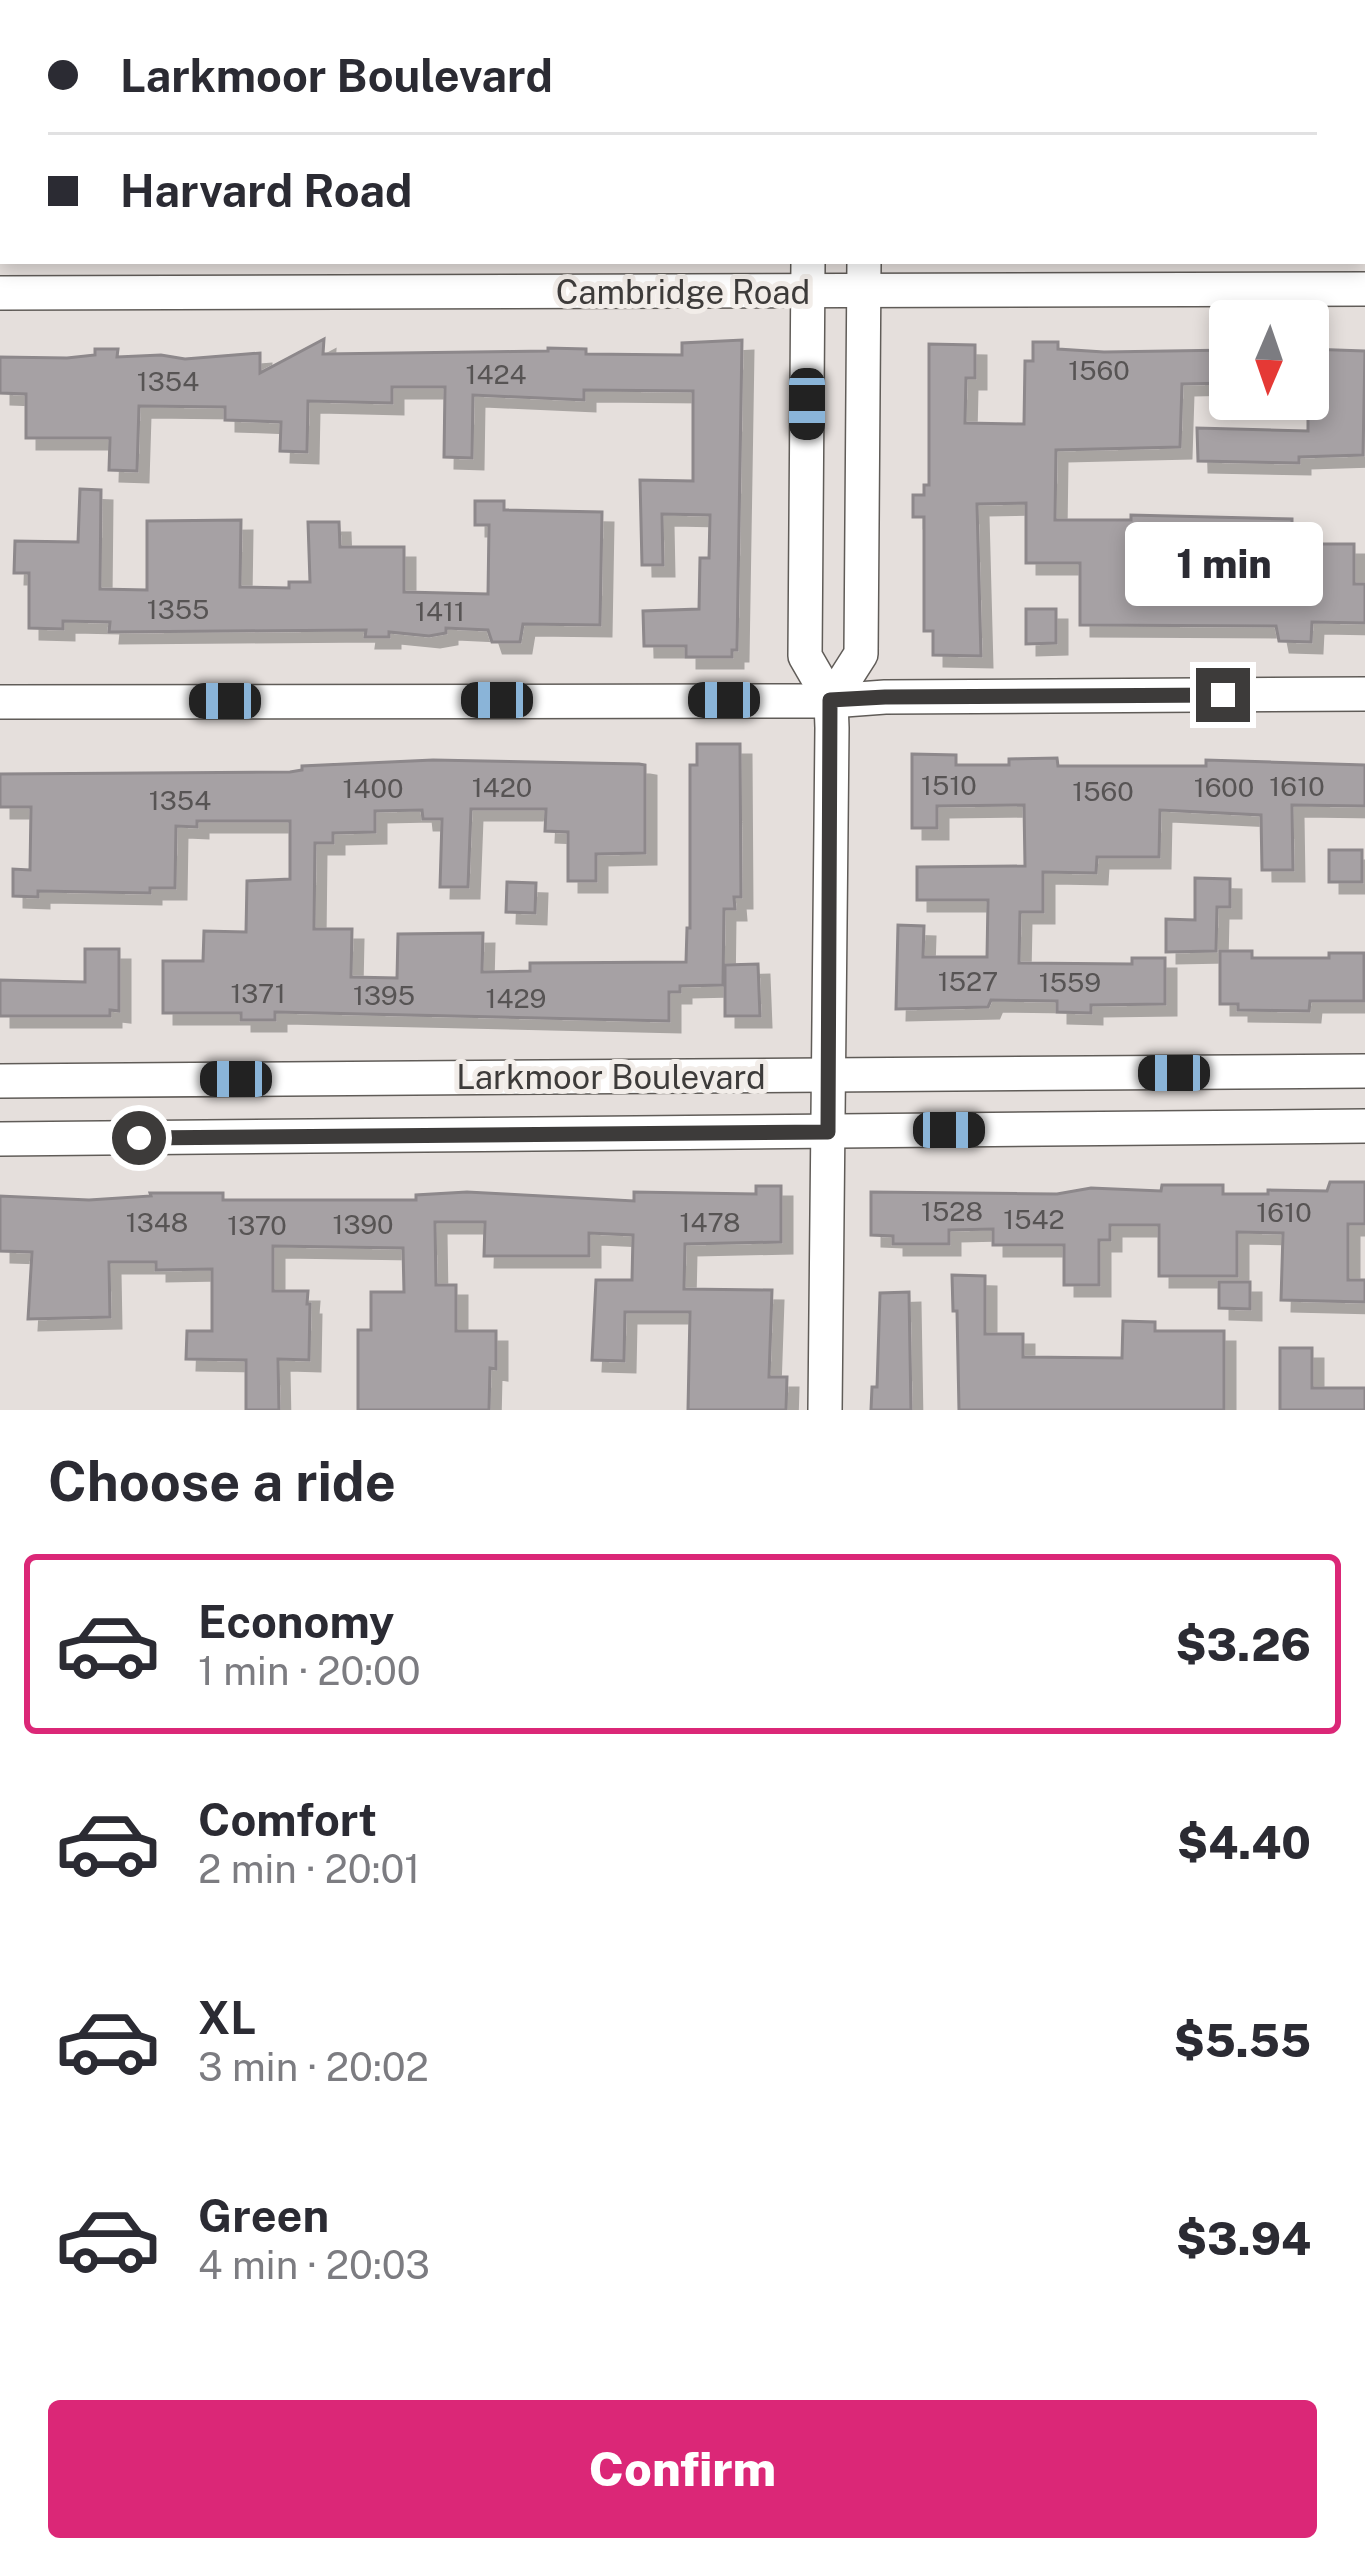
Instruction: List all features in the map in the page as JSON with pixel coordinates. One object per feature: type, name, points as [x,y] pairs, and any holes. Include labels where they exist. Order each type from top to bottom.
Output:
[{"type":"street","name":"Cambridge Road","points":[[0,293],[808,276],[1365,289]]},
{"type":"street","points":[[808,276],[805,656],[830,700],[825,1410]]},
{"type":"street","points":[[830,700],[861,654],[864,276]]},
{"type":"street","points":[[0,702],[1365,694]]},
{"type":"street","name":"Larkmoor Boulevard","points":[[0,1081],[1365,1071]]},
{"type":"street","name":"Larkmoor Boulevard","points":[[0,1139],[1365,1126]]},
{"type":"building","points":[[324,339],[323,354],[548,348],[586,349],[586,354],[682,355],[682,343],[742,340],[737,650],[732,650],[732,657],[686,657],[686,646],[644,646],[643,611],[699,609],[700,558],[709,558],[710,515],[662,514],[663,565],[642,565],[640,480],[693,481],[693,391],[584,390],[584,400],[473,395],[472,458],[444,457],[445,387],[392,387],[392,403],[308,401],[307,452],[280,451],[281,422],[225,420],[225,407],[139,406],[137,471],[109,470],[110,438],[26,438],[26,394],[0,393],[0,357],[67,358],[95,355],[95,349],[118,349],[117,357],[185,359],[260,353],[260,373]]},
{"type":"building","points":[[1033,342],[1104,352],[1209,350],[1209,383],[1182,384],[1180,447],[1056,450],[1055,520],[1131,520],[1131,515],[1292,519],[1292,544],[1354,544],[1354,584],[1365,584],[1365,623],[1312,622],[1311,642],[1279,641],[1276,626],[1080,625],[1080,563],[1026,563],[1026,503],[977,504],[981,656],[933,655],[933,631],[924,631],[924,517],[913,517],[913,495],[924,495],[924,485],[929,485],[929,344],[975,345],[975,378],[966,378],[965,423],[1024,424],[1025,361],[1033,361]]},
{"type":"building","points":[[1329,350],[1365,351],[1363,455],[1299,457],[1299,463],[1198,461],[1197,428],[1308,431],[1308,420],[1329,420]]},
{"type":"building","points":[[80,489],[101,490],[100,589],[147,590],[147,521],[241,520],[240,587],[289,588],[289,582],[310,582],[308,522],[339,522],[340,547],[404,547],[404,592],[488,594],[489,525],[475,525],[475,501],[504,501],[504,510],[602,512],[600,625],[523,624],[520,642],[492,642],[488,630],[446,628],[446,633],[429,636],[389,632],[389,637],[365,637],[366,630],[109,632],[110,622],[63,621],[63,629],[29,628],[29,573],[14,573],[15,541],[78,542]]},
{"type":"building","points":[[1026,609],[1056,609],[1056,643],[1026,644]]},
{"type":"building","points":[[697,744],[740,744],[741,897],[734,897],[735,909],[724,909],[723,985],[680,986],[680,992],[669,992],[669,1021],[275,1012],[275,1020],[241,1020],[241,1013],[163,1013],[163,961],[203,961],[204,931],[246,932],[247,881],[290,879],[290,821],[197,821],[197,827],[176,826],[175,888],[150,888],[150,893],[38,891],[38,897],[13,896],[13,869],[30,870],[31,807],[0,807],[0,774],[290,772],[302,766],[433,760],[639,764],[645,765],[645,853],[596,854],[596,881],[568,881],[568,832],[545,831],[546,809],[471,809],[468,887],[440,887],[442,819],[423,819],[422,810],[375,811],[375,832],[333,833],[333,843],[315,843],[314,929],[352,929],[351,977],[397,978],[398,934],[483,933],[482,972],[530,971],[530,963],[686,962],[690,765],[697,765]]},
{"type":"building","points":[[912,754],[956,755],[956,765],[1009,765],[1009,759],[1057,758],[1058,766],[1206,766],[1206,760],[1365,765],[1365,806],[1292,805],[1293,870],[1262,870],[1261,815],[1160,810],[1159,857],[1097,857],[1096,873],[1043,872],[1043,912],[1020,912],[1019,963],[1132,964],[1132,958],[1165,958],[1165,1004],[1091,1005],[1091,1013],[1057,1012],[1057,1001],[991,1000],[988,1007],[896,1009],[898,925],[924,926],[923,957],[987,957],[988,900],[917,900],[917,867],[1025,866],[1024,805],[937,806],[937,828],[912,828]]},
{"type":"building","points":[[1329,850],[1362,850],[1362,882],[1329,882]]},
{"type":"building","points":[[1195,878],[1230,879],[1230,907],[1217,907],[1216,951],[1166,952],[1166,919],[1195,920]]},
{"type":"building","points":[[507,882],[536,883],[535,913],[506,912]]},
{"type":"building","points":[[85,949],[119,949],[119,1011],[110,1010],[110,1016],[0,1016],[0,980],[85,982]]},
{"type":"building","points":[[1220,951],[1252,951],[1252,958],[1364,953],[1364,1001],[1310,1001],[1309,1011],[1238,1010],[1238,1004],[1220,1004]]},
{"type":"building","points":[[758,964],[760,1016],[725,1016],[725,965]]},
{"type":"building","points":[[1330,1182],[1365,1182],[1365,1224],[1348,1224],[1348,1280],[1365,1280],[1365,1302],[1281,1300],[1283,1233],[1237,1232],[1237,1276],[1159,1276],[1159,1225],[1110,1225],[1110,1240],[1099,1240],[1099,1285],[1064,1285],[1064,1245],[993,1245],[993,1229],[949,1230],[949,1244],[893,1244],[893,1236],[871,1235],[871,1192],[1057,1194],[1091,1188],[1161,1191],[1162,1185],[1223,1185],[1223,1194],[1268,1194],[1268,1190],[1327,1191]]},
{"type":"building","points":[[756,1186],[781,1186],[781,1242],[685,1244],[684,1289],[772,1290],[769,1377],[787,1377],[786,1410],[688,1410],[690,1312],[625,1312],[624,1361],[592,1360],[596,1280],[632,1280],[633,1235],[589,1233],[589,1256],[484,1256],[485,1222],[435,1222],[436,1285],[456,1285],[456,1331],[496,1331],[489,1410],[358,1410],[358,1330],[371,1330],[371,1292],[404,1292],[403,1248],[273,1246],[273,1291],[308,1291],[310,1304],[309,1360],[278,1359],[279,1410],[246,1410],[246,1360],[186,1359],[187,1331],[212,1331],[212,1269],[156,1270],[156,1262],[109,1262],[110,1317],[28,1319],[32,1252],[0,1251],[0,1196],[89,1200],[150,1193],[223,1193],[223,1200],[416,1200],[416,1195],[467,1192],[634,1201],[634,1192],[756,1194]]},
{"type":"building","points":[[952,1275],[985,1276],[985,1334],[1023,1334],[1023,1357],[1122,1358],[1123,1321],[1155,1322],[1155,1331],[1224,1331],[1224,1410],[959,1410]]},
{"type":"building","points":[[1219,1282],[1250,1282],[1250,1309],[1219,1308]]},
{"type":"building","points":[[909,1292],[911,1410],[871,1410],[872,1387],[877,1387],[880,1293]]},
{"type":"building","points":[[1280,1348],[1312,1348],[1312,1388],[1365,1388],[1365,1410],[1280,1410]]},
{"type":"route","points":[[139,1138],[828,1132],[830,700],[1223,695]]}]
